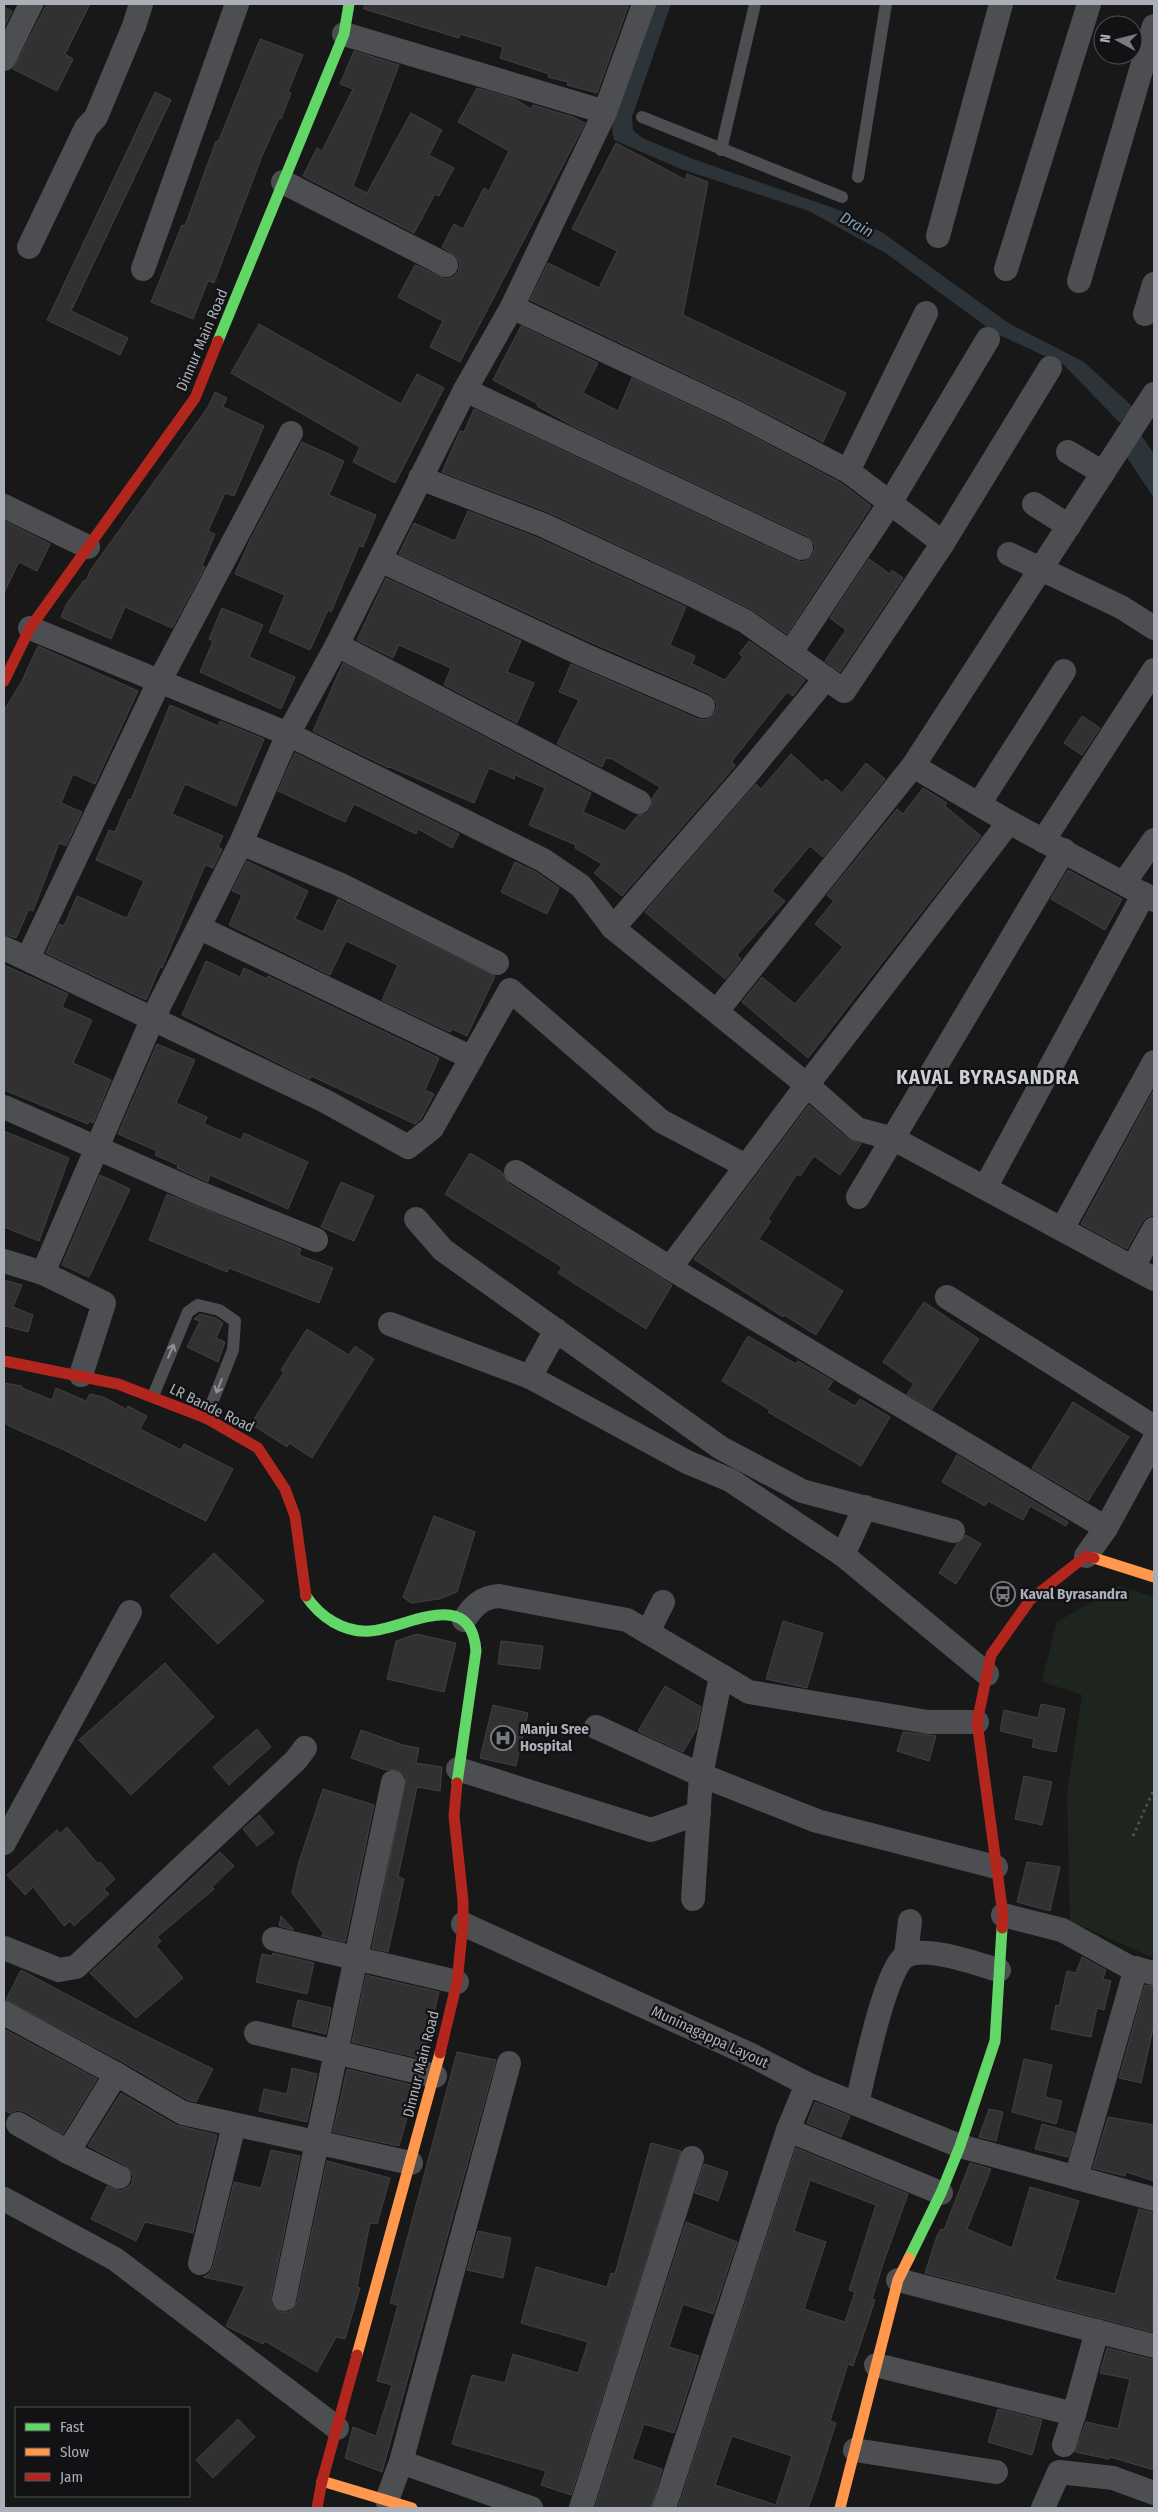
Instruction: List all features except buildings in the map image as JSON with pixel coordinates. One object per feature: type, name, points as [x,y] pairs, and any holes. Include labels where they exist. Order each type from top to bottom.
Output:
[{"type":"street","points":[[4,59],[30,4]]},
{"type":"street","points":[[29,247],[86,128],[96,117],[134,26],[140,4]]},
{"type":"street","points":[[143,269],[237,4]]},
{"type":"street","name":"Dinnur Main Road","points":[[4,681],[30,628],[194,398],[344,34],[349,4]]},
{"type":"street","points":[[43,1273],[152,1020],[200,928],[241,843],[288,734],[337,645],[466,390],[512,308],[605,112],[644,4]]},
{"type":"street","points":[[938,236],[1000,4]]},
{"type":"street","points":[[1006,269],[1089,4]]},
{"type":"street","points":[[1079,281],[1154,26]]},
{"type":"street","points":[[344,34],[605,112]]},
{"type":"street","points":[[283,182],[446,265]]},
{"type":"street","points":[[1145,314],[1154,284]]},
{"type":"street","points":[[512,308],[735,412],[848,471],[943,543]]},
{"type":"street","points":[[848,471],[926,313]]},
{"type":"street","points":[[791,652],[890,503],[988,339]]},
{"type":"street","points":[[420,478],[543,525],[745,621],[844,691],[943,543],[1050,368]]},
{"type":"street","points":[[466,390],[801,548]]},
{"type":"street","points":[[717,1011],[913,766],[1154,394]]},
{"type":"street","points":[[28,958],[159,682],[291,434]]},
{"type":"street","points":[[1068,452],[1104,473]]},
{"type":"street","points":[[1034,504],[1069,526]]},
{"type":"street","points":[[4,506],[88,547]]},
{"type":"street","points":[[1009,554],[1122,607],[1154,628]]},
{"type":"street","points":[[380,560],[584,656],[702,706]]},
{"type":"street","points":[[30,628],[288,734],[543,860],[581,886],[613,928],[717,1011],[858,1129],[894,1139],[1154,1279]]},
{"type":"street","points":[[337,645],[639,802]]},
{"type":"street","points":[[858,1197],[894,1139],[1054,845],[1154,670]]},
{"type":"street","points":[[979,804],[1064,671]]},
{"type":"street","points":[[613,928],[747,774],[826,678]]},
{"type":"street","points":[[913,766],[1009,822],[1141,892]]},
{"type":"street","points":[[670,1268],[807,1085],[1009,822]]},
{"type":"street","points":[[985,1188],[1141,892],[1154,840]]},
{"type":"street","points":[[241,843],[339,884],[496,963]]},
{"type":"street","points":[[200,928],[472,1058]]},
{"type":"street","points":[[4,948],[325,1101],[408,1148],[432,1128],[510,990],[661,1121],[746,1166]]},
{"type":"street","points":[[1062,1230],[1154,1062]]},
{"type":"street","points":[[4,1107],[96,1148],[316,1240]]},
{"type":"street","points":[[516,1172],[670,1268],[1106,1528]]},
{"type":"street","points":[[416,1219],[443,1250],[721,1448],[802,1491],[953,1530]]},
{"type":"street","points":[[1133,1267],[1154,1229]]},
{"type":"street","points":[[4,1261],[43,1273],[104,1303],[80,1375]]},
{"type":"street","points":[[947,1297],[1154,1427]]},
{"type":"street","points":[[390,1324],[530,1377],[687,1462],[730,1480],[843,1555],[987,1674]]},
{"type":"street","points":[[530,1377],[556,1330]]},
{"type":"street","name":"LR Bande Road","points":[[4,1361],[118,1384],[206,1418],[258,1448],[285,1489],[295,1516],[306,1596],[322,1616],[342,1626],[369,1631],[416,1617],[445,1615],[464,1620]]},
{"type":"street","points":[[840,2508],[898,2280],[941,2193],[960,2146],[995,2040],[1003,1915],[977,1722],[990,1655],[1030,1600],[1086,1556],[1106,1528],[1154,1440]]},
{"type":"street","points":[[843,1555],[865,1507]]},
{"type":"street","points":[[1086,1556],[1154,1577]]},
{"type":"street","points":[[464,1620],[479,1603],[489,1596],[499,1596],[627,1620],[749,1692],[928,1722],[977,1722]]},
{"type":"street","points":[[648,1632],[664,1602]]},
{"type":"street","points":[[4,1843],[130,1612]]},
{"type":"street","name":"Dinnur Main Road","points":[[317,2508],[322,2481],[435,2076],[457,1982],[463,1924],[463,1901],[454,1816],[458,1769],[476,1640],[472,1627],[464,1620]]},
{"type":"street","points":[[693,1899],[701,1775],[721,1676]]},
{"type":"street","points":[[596,1727],[701,1775],[817,1821],[996,1867]]},
{"type":"street","points":[[4,1948],[58,1970],[76,1967],[296,1760],[305,1748]]},
{"type":"street","points":[[458,1769],[651,1830],[699,1813]]},
{"type":"street","points":[[284,2299],[393,1782]]},
{"type":"street","points":[[1003,1915],[1062,1930],[1145,1971],[1076,2178]]},
{"type":"street","points":[[906,1955],[910,1920]]},
{"type":"street","name":"Muninagappa Layout","points":[[463,1924],[743,2052],[807,2084],[960,2146],[1154,2199]]},
{"type":"street","points":[[274,1939],[457,1982]]},
{"type":"street","points":[[857,2104],[887,1988],[898,1961],[906,1955],[926,1952],[999,1970]]},
{"type":"street","points":[[4,2013],[116,2074],[183,2114],[411,2163]]},
{"type":"street","points":[[256,2033],[435,2076]]},
{"type":"street","points":[[387,2500],[401,2462],[509,2063]]},
{"type":"street","points":[[68,2152],[116,2074]]},
{"type":"street","points":[[664,2508],[788,2130],[807,2084]]},
{"type":"street","points":[[18,2124],[68,2152],[119,2177]]},
{"type":"street","points":[[200,2263],[234,2125]]},
{"type":"street","points":[[788,2130],[941,2193]]},
{"type":"street","points":[[582,2508],[692,2158]]},
{"type":"street","points":[[4,2199],[115,2259],[337,2428]]},
{"type":"street","points":[[898,2280],[1154,2346]]},
{"type":"street","points":[[1064,2445],[1096,2331]]},
{"type":"street","points":[[876,2365],[1074,2414]]},
{"type":"street","points":[[855,2450],[996,2472]]},
{"type":"street","points":[[401,2462],[531,2508]]},
{"type":"street","points":[[1043,2508],[1059,2472],[1113,2478],[1154,2493]]},
{"type":"street","points":[[322,2481],[412,2508]]},
{"type":"lane","points":[[721,150],[755,4]]},
{"type":"lane","points":[[858,177],[886,4]]},
{"type":"lane","points":[[642,117],[842,198]]},
{"type":"lane","points":[[152,1396],[188,1312],[198,1306],[219,1310],[235,1321],[233,1350],[206,1418]]},
{"type":"path","points":[[1133,1836],[1154,1789]]},
{"type":"shaded area","points":[[1119,1586],[1154,1597],[1154,1958],[1070,1921],[1067,1794],[1082,1695],[1042,1682],[1057,1622]]},
{"type":"water","name":"Drain","points":[[655,4],[671,4],[632,117],[633,130],[642,138],[693,159],[842,211],[883,233],[1010,324],[1084,362],[1133,407],[1120,423],[1064,365],[995,333],[887,254],[809,211],[681,169],[614,140],[612,126],[619,91],[633,53]]},
{"type":"water","points":[[1137,429],[1154,454],[1154,498],[1124,453]]},
{"type":"traffic: fast","points":[[218,341],[344,34],[349,4]]},
{"type":"traffic: fast","points":[[306,1596],[318,1611],[333,1622],[360,1631],[384,1629],[418,1619],[449,1615],[462,1620],[471,1631],[476,1651],[457,1783]]},
{"type":"traffic: fast","points":[[909,2258],[941,2193],[960,2146],[995,2041],[1002,1928]]},
{"type":"traffic: slow","points":[[1094,1558],[1154,1577]]},
{"type":"traffic: slow","points":[[357,2355],[440,2053]]},
{"type":"traffic: slow","points":[[840,2508],[898,2280],[909,2258]]},
{"type":"traffic: slow","points":[[322,2481],[412,2508]]},
{"type":"traffic: jam","points":[[4,681],[30,628],[195,398],[218,341]]},
{"type":"traffic: jam","points":[[4,1361],[118,1384],[206,1418],[258,1448],[285,1489],[295,1516],[306,1596]]},
{"type":"traffic: jam","points":[[1002,1928],[1003,1915],[977,1722],[991,1655],[1030,1600],[1086,1556],[1094,1558]]},
{"type":"traffic: jam","points":[[440,2053],[457,1982],[463,1924],[463,1901],[454,1816],[457,1783]]},
{"type":"traffic: jam","points":[[317,2508],[322,2481],[357,2355]]},
{"type":"place","name":"Kaval Byrasandra","points":[[1003,1594]]},
{"type":"place","name":"Manju Sree Hospital","points":[[503,1738]]},
{"type":"district","name":"KAVAL BYRASANDRA","points":[[988,1077]]}]
